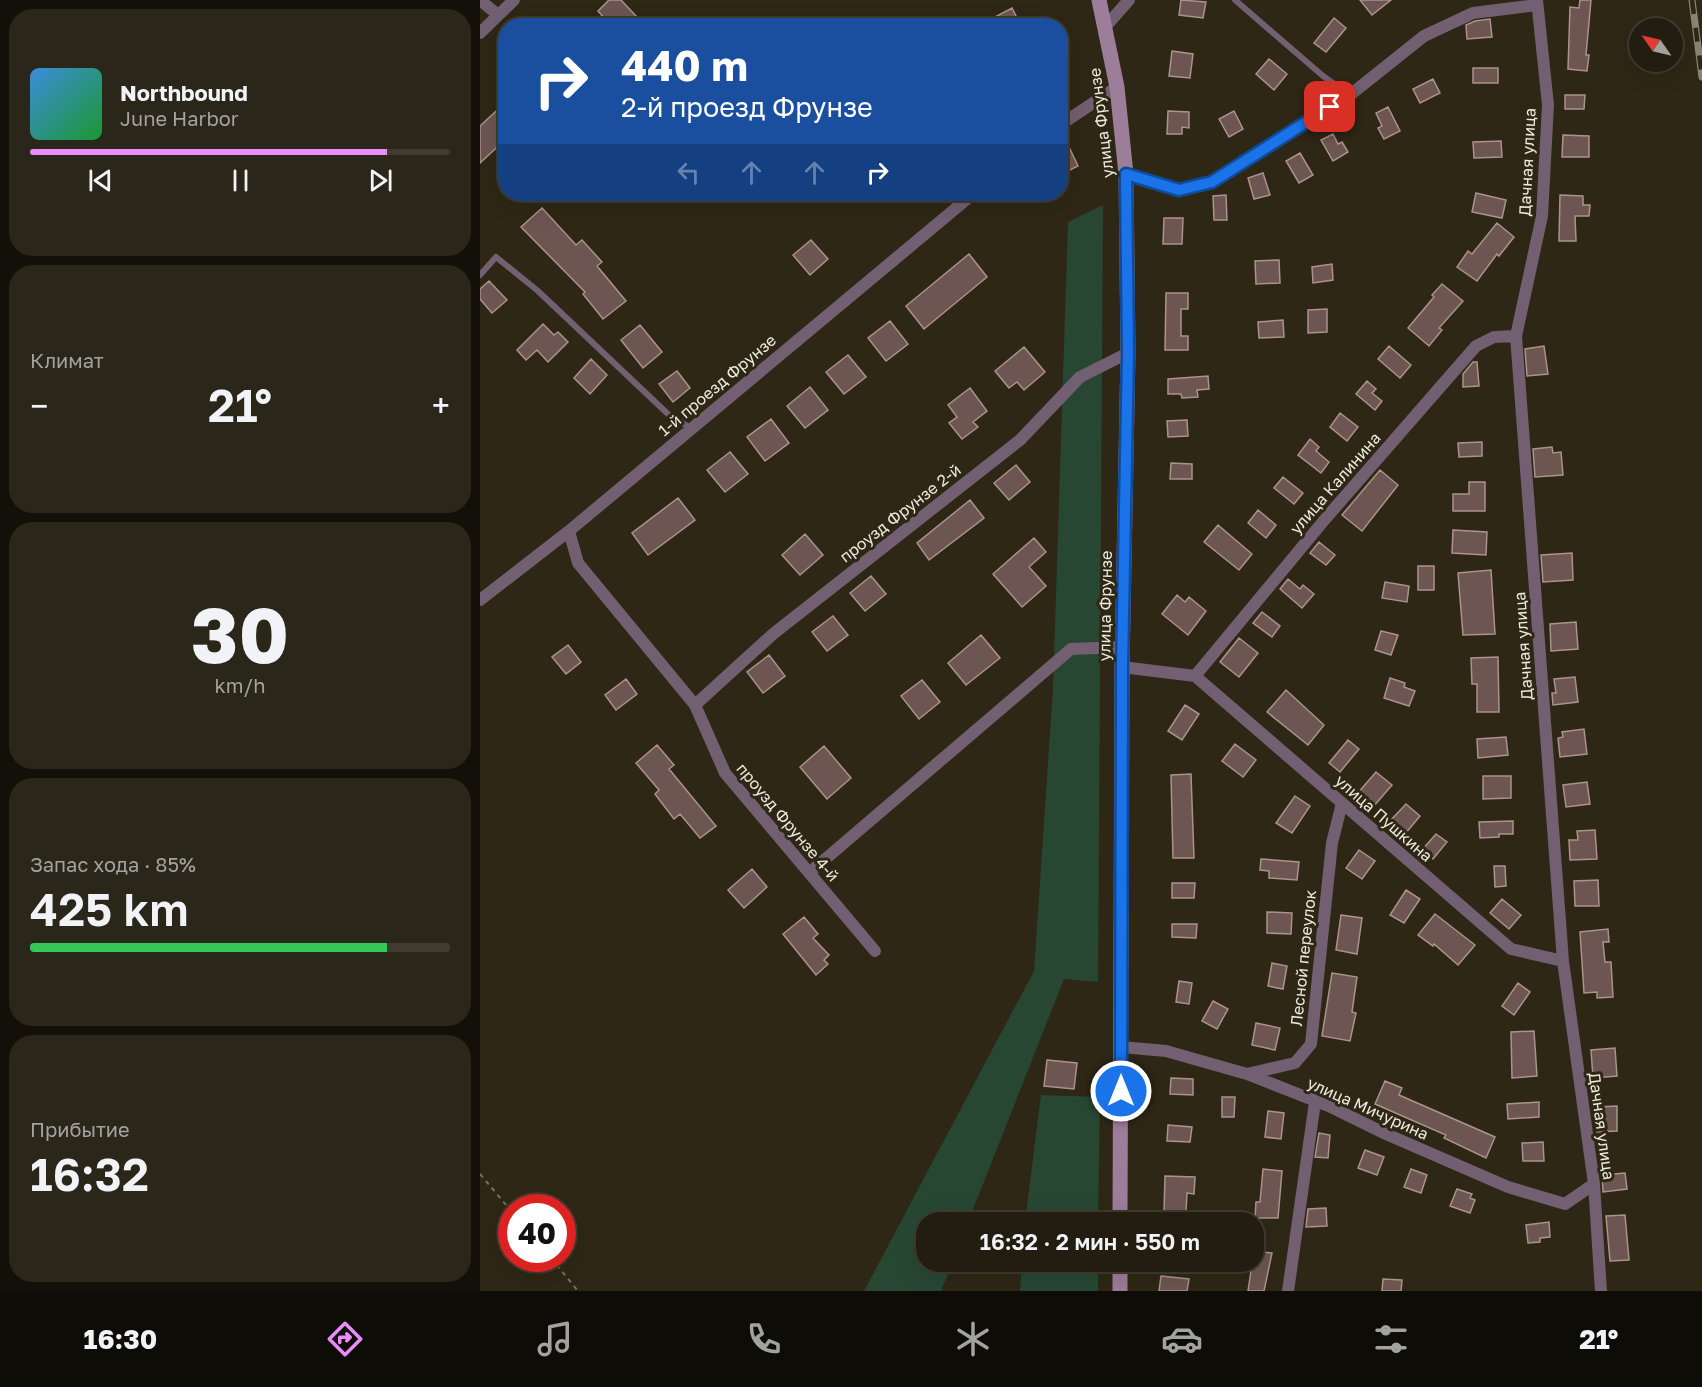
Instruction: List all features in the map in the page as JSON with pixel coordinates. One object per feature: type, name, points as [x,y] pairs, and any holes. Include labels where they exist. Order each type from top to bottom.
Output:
[{"type":"street","points":[[480,0],[498,15]]},
{"type":"street","points":[[480,33],[514,0]]},
{"type":"street","name":"улица Фрунзе","points":[[1099,0],[1117,87],[1126,174],[1128,353],[1122,647],[1120,1212]]},
{"type":"street","points":[[1106,26],[1129,0]]},
{"type":"street","points":[[1126,174],[1179,190],[1212,182],[1350,95],[1424,36],[1473,13],[1537,2]]},
{"type":"street","name":"Дачная улица","points":[[1537,2],[1548,105],[1542,216],[1516,336],[1563,961],[1594,1184],[1601,1291]]},
{"type":"street","points":[[1068,120],[1117,87]]},
{"type":"street","name":"1-й проезд Фрунзе","points":[[480,600],[569,531],[965,201]]},
{"type":"street","name":"улица Калинина","points":[[1195,676],[1326,518],[1476,346],[1494,337],[1516,336]]},
{"type":"street","name":"проузд Фрунзе 2-й","points":[[695,705],[773,634],[1020,440],[1080,377],[1128,353]]},
{"type":"street","name":"проузд Фрунзе 4-й","points":[[569,531],[578,563],[695,705],[724,773],[874,951]]},
{"type":"street","points":[[809,873],[1071,649],[1122,647]]},
{"type":"street","points":[[1122,667],[1195,676]]},
{"type":"street","name":"улица Пушкина","points":[[1195,676],[1511,949],[1563,961]]},
{"type":"street","name":"Лесной переулок","points":[[1247,1074],[1295,1063],[1311,1044],[1332,843],[1342,803]]},
{"type":"street","name":"улица Мичурина","points":[[1121,1047],[1166,1051],[1247,1074],[1331,1107],[1386,1134],[1508,1187],[1565,1204],[1594,1184]]},
{"type":"street","points":[[1288,1291],[1315,1102]]},
{"type":"street","points":[[1120,1272],[1120,1291]]},
{"type":"lane","points":[[1234,0],[1323,76],[1350,95]]},
{"type":"lane","points":[[958,201],[961,204]]},
{"type":"lane","points":[[480,275],[496,257],[538,291],[669,415],[691,428]]},
{"type":"path","points":[[480,1174],[498,1195]]},
{"type":"path","points":[[562,1272],[578,1291]]},
{"type":"green space","points":[[1103,205],[1098,982],[1064,979],[972,1212],[916,1212],[916,1272],[949,1272],[941,1291],[864,1291],[1034,971],[1053,688],[1068,222]]},
{"type":"green space","points":[[1041,1095],[1100,1097],[1098,1212],[1026,1212]]},
{"type":"green space","points":[[1021,1272],[1098,1272],[1098,1291],[1020,1291]]},
{"type":"building","points":[[609,0],[621,0],[636,16],[634,18],[604,18],[598,11]]},
{"type":"building","points":[[1181,0],[1206,2],[1203,18],[1179,15]]},
{"type":"building","points":[[1360,0],[1391,0],[1372,15]]},
{"type":"building","points":[[1580,0],[1591,0],[1586,55],[1589,55],[1587,71],[1568,69],[1570,7],[1579,8]]},
{"type":"building","points":[[1012,8],[1017,18],[993,18]]},
{"type":"building","points":[[1334,18],[1346,28],[1326,52],[1314,43]]},
{"type":"building","points":[[1490,19],[1492,37],[1467,39],[1466,25]]},
{"type":"building","points":[[1172,51],[1193,54],[1190,78],[1169,76]]},
{"type":"building","points":[[1269,59],[1287,74],[1274,90],[1256,74]]},
{"type":"building","points":[[1473,68],[1498,68],[1498,83],[1473,83]]},
{"type":"building","points":[[1433,79],[1440,93],[1420,103],[1413,89]]},
{"type":"building","points":[[1565,95],[1585,95],[1584,109],[1565,109]]},
{"type":"building","points":[[1388,107],[1400,131],[1384,139],[1378,128],[1382,126],[1376,113]]},
{"type":"building","points":[[498,109],[498,146],[480,163],[480,126]]},
{"type":"building","points":[[1168,111],[1189,112],[1189,128],[1182,127],[1182,134],[1167,134]]},
{"type":"building","points":[[1234,111],[1243,129],[1229,137],[1219,119]]},
{"type":"building","points":[[1333,134],[1338,144],[1342,142],[1348,152],[1333,161],[1321,140]]},
{"type":"building","points":[[1563,135],[1589,136],[1589,157],[1562,157]]},
{"type":"building","points":[[1501,141],[1502,157],[1474,158],[1473,142]]},
{"type":"building","points":[[1068,147],[1078,166],[1068,171]]},
{"type":"building","points":[[1300,153],[1313,175],[1299,183],[1286,161]]},
{"type":"building","points":[[1263,173],[1270,195],[1254,199],[1248,178]]},
{"type":"building","points":[[1476,193],[1506,200],[1502,218],[1472,212]]},
{"type":"building","points":[[1226,195],[1227,220],[1214,220],[1213,196]]},
{"type":"building","points":[[1560,195],[1583,196],[1583,205],[1590,205],[1589,216],[1575,216],[1576,241],[1559,241]]},
{"type":"building","points":[[542,208],[576,245],[582,240],[602,262],[597,266],[626,301],[603,319],[583,294],[585,292],[521,227]]},
{"type":"building","points":[[1164,218],[1183,218],[1182,244],[1163,244]]},
{"type":"building","points":[[1497,223],[1514,237],[1499,256],[1497,254],[1477,281],[1457,267],[1468,251],[1472,254]]},
{"type":"building","points":[[811,240],[828,259],[810,275],[793,255]]},
{"type":"building","points":[[969,254],[987,277],[924,329],[906,306]]},
{"type":"building","points":[[1279,260],[1280,283],[1256,284],[1255,261]]},
{"type":"building","points":[[1332,264],[1333,280],[1313,283],[1312,267]]},
{"type":"building","points":[[489,281],[507,300],[492,313],[480,299],[480,289]]},
{"type":"building","points":[[1442,284],[1463,301],[1439,328],[1442,330],[1429,346],[1408,328]]},
{"type":"building","points":[[1166,293],[1188,293],[1188,309],[1181,309],[1181,336],[1188,336],[1188,350],[1165,350]]},
{"type":"building","points":[[1327,309],[1327,332],[1308,333],[1308,310]]},
{"type":"building","points":[[1283,320],[1284,337],[1259,338],[1258,322]]},
{"type":"building","points":[[890,321],[908,344],[886,361],[868,338]]},
{"type":"building","points":[[543,324],[554,335],[558,332],[568,342],[548,362],[537,350],[526,360],[517,350]]},
{"type":"building","points":[[640,325],[662,352],[643,368],[621,340]]},
{"type":"building","points":[[1389,346],[1411,365],[1400,378],[1378,359]]},
{"type":"building","points":[[1544,346],[1548,374],[1527,376],[1525,349]]},
{"type":"building","points":[[1024,347],[1045,372],[1024,390],[1017,382],[1009,388],[995,371]]},
{"type":"building","points":[[848,355],[866,377],[844,394],[826,372]]},
{"type":"building","points":[[591,359],[607,375],[590,394],[574,378]]},
{"type":"building","points":[[1473,362],[1477,362],[1479,386],[1463,387],[1463,374]]},
{"type":"building","points":[[677,371],[690,388],[673,402],[659,384]]},
{"type":"building","points":[[1208,376],[1209,389],[1197,390],[1198,397],[1182,398],[1181,394],[1168,394],[1168,379]]},
{"type":"building","points":[[1367,381],[1376,389],[1372,393],[1382,401],[1375,410],[1356,394]]},
{"type":"building","points":[[810,387],[828,410],[805,428],[787,406]]},
{"type":"building","points":[[970,388],[987,411],[973,422],[978,427],[962,439],[949,423],[957,417],[948,405]]},
{"type":"building","points":[[1340,413],[1358,427],[1347,441],[1330,427]]},
{"type":"building","points":[[771,419],[789,443],[765,461],[747,437]]},
{"type":"building","points":[[1187,420],[1188,436],[1168,437],[1167,421]]},
{"type":"building","points":[[1310,439],[1319,447],[1316,451],[1329,462],[1321,473],[1298,455]]},
{"type":"building","points":[[1482,442],[1482,456],[1459,457],[1458,443]]},
{"type":"building","points":[[1552,447],[1553,453],[1561,452],[1563,475],[1535,477],[1533,449]]},
{"type":"building","points":[[730,452],[748,474],[725,492],[707,470]]},
{"type":"building","points":[[1171,463],[1192,464],[1192,479],[1170,479]]},
{"type":"building","points":[[1016,465],[1030,482],[1009,500],[994,483]]},
{"type":"building","points":[[1380,470],[1398,485],[1362,531],[1342,515]]},
{"type":"building","points":[[1283,477],[1303,493],[1294,504],[1274,488]]},
{"type":"building","points":[[1469,482],[1485,482],[1485,511],[1453,511],[1453,494],[1469,494]]},
{"type":"building","points":[[678,498],[695,520],[648,555],[632,533]]},
{"type":"building","points":[[970,500],[984,518],[929,560],[917,543]]},
{"type":"building","points":[[1258,510],[1276,525],[1266,538],[1248,523]]},
{"type":"building","points":[[1218,525],[1252,554],[1239,570],[1204,542]]},
{"type":"building","points":[[1453,530],[1487,532],[1486,555],[1452,553]]},
{"type":"building","points":[[805,534],[823,555],[800,575],[782,555]]},
{"type":"building","points":[[1034,538],[1046,552],[1029,567],[1046,586],[1022,607],[993,574]]},
{"type":"building","points":[[1319,542],[1335,555],[1326,565],[1310,553]]},
{"type":"building","points":[[1572,553],[1573,580],[1543,582],[1541,555]]},
{"type":"building","points":[[1418,566],[1434,566],[1434,590],[1418,590]]},
{"type":"building","points":[[1491,570],[1495,634],[1463,635],[1458,573]]},
{"type":"building","points":[[871,576],[886,594],[865,611],[850,593]]},
{"type":"building","points":[[1288,579],[1300,589],[1303,585],[1314,594],[1302,608],[1280,589]]},
{"type":"building","points":[[1385,582],[1409,586],[1407,602],[1382,598]]},
{"type":"building","points":[[1177,595],[1185,602],[1189,597],[1206,611],[1188,635],[1162,614]]},
{"type":"building","points":[[1262,612],[1280,626],[1272,637],[1253,623]]},
{"type":"building","points":[[833,616],[848,635],[827,651],[812,632]]},
{"type":"building","points":[[1576,622],[1578,649],[1551,651],[1550,624]]},
{"type":"building","points":[[1381,631],[1398,635],[1391,655],[1375,650]]},
{"type":"building","points":[[981,635],[1000,658],[966,685],[948,663]]},
{"type":"building","points":[[1239,638],[1258,653],[1239,677],[1220,662]]},
{"type":"building","points":[[568,645],[581,662],[566,674],[552,657]]},
{"type":"building","points":[[769,655],[785,676],[763,693],[747,672]]},
{"type":"building","points":[[1498,657],[1499,712],[1477,712],[1477,684],[1472,684],[1471,658]]},
{"type":"building","points":[[1575,677],[1578,702],[1553,705],[1552,693],[1556,693],[1554,679]]},
{"type":"building","points":[[1390,678],[1405,683],[1404,687],[1415,691],[1409,706],[1384,698]]},
{"type":"building","points":[[626,679],[637,694],[616,710],[605,695]]},
{"type":"building","points":[[922,680],[940,702],[919,719],[901,696]]},
{"type":"building","points":[[1286,690],[1324,725],[1308,745],[1267,712]]},
{"type":"building","points":[[1185,705],[1199,714],[1182,740],[1168,731]]},
{"type":"building","points":[[1584,729],[1587,754],[1560,757],[1558,738],[1563,737],[1562,732]]},
{"type":"building","points":[[1506,737],[1508,755],[1478,758],[1477,739]]},
{"type":"building","points":[[1348,740],[1359,749],[1340,772],[1329,763]]},
{"type":"building","points":[[1235,744],[1256,760],[1243,777],[1222,761]]},
{"type":"building","points":[[657,745],[674,765],[669,769],[716,826],[700,838],[680,814],[674,819],[655,794],[659,790],[636,763]]},
{"type":"building","points":[[824,746],[851,778],[827,799],[800,767]]},
{"type":"building","points":[[1376,772],[1392,785],[1373,807],[1357,794]]},
{"type":"building","points":[[1191,774],[1194,858],[1173,858],[1171,775]]},
{"type":"building","points":[[1483,776],[1511,776],[1511,798],[1483,799]]},
{"type":"building","points":[[1587,782],[1590,804],[1566,807],[1563,785]]},
{"type":"building","points":[[1295,796],[1310,806],[1292,833],[1276,823]]},
{"type":"building","points":[[1406,804],[1420,816],[1405,834],[1390,821]]},
{"type":"building","points":[[1513,821],[1513,834],[1480,838],[1479,822]]},
{"type":"building","points":[[1595,830],[1597,859],[1570,860],[1569,840],[1578,840],[1577,831]]},
{"type":"building","points":[[1436,834],[1447,842],[1433,859],[1422,850]]},
{"type":"building","points":[[1359,850],[1375,861],[1362,879],[1346,868]]},
{"type":"building","points":[[1261,859],[1299,862],[1297,880],[1269,878],[1269,871],[1260,870]]},
{"type":"building","points":[[1494,866],[1505,866],[1506,886],[1495,887]]},
{"type":"building","points":[[752,869],[767,887],[744,908],[728,890]]},
{"type":"building","points":[[1598,880],[1599,906],[1575,906],[1574,881]]},
{"type":"building","points":[[1172,883],[1195,883],[1194,898],[1172,898]]},
{"type":"building","points":[[1406,890],[1420,899],[1404,923],[1390,915]]},
{"type":"building","points":[[1502,899],[1521,915],[1509,929],[1490,913]]},
{"type":"building","points":[[1267,912],[1292,913],[1291,934],[1267,933]]},
{"type":"building","points":[[1435,914],[1475,945],[1458,965],[1434,944],[1433,946],[1418,935]]},
{"type":"building","points":[[1341,915],[1362,918],[1357,954],[1336,950]]},
{"type":"building","points":[[804,917],[818,934],[813,938],[829,955],[824,960],[828,964],[816,975],[783,934]]},
{"type":"building","points":[[1172,924],[1197,924],[1196,938],[1172,937]]},
{"type":"building","points":[[1608,929],[1609,942],[1603,942],[1605,962],[1611,962],[1613,997],[1597,998],[1597,992],[1584,993],[1580,932]]},
{"type":"building","points":[[1272,963],[1287,966],[1283,989],[1268,986]]},
{"type":"building","points":[[1332,973],[1357,977],[1352,1012],[1356,1013],[1350,1041],[1322,1036]]},
{"type":"building","points":[[1179,981],[1192,983],[1189,1004],[1176,1002]]},
{"type":"building","points":[[1518,983],[1530,992],[1514,1015],[1502,1006]]},
{"type":"building","points":[[1213,1001],[1228,1009],[1217,1029],[1202,1021]]},
{"type":"building","points":[[1256,1023],[1280,1028],[1275,1050],[1252,1045]]},
{"type":"building","points":[[1534,1031],[1537,1076],[1512,1078],[1511,1032]]},
{"type":"building","points":[[1615,1048],[1617,1076],[1593,1078],[1591,1050]]},
{"type":"building","points":[[1047,1060],[1077,1063],[1074,1089],[1044,1086]]},
{"type":"building","points":[[1171,1078],[1193,1079],[1193,1095],[1170,1094]]},
{"type":"building","points":[[1385,1081],[1402,1088],[1399,1095],[1495,1137],[1486,1158],[1444,1138],[1446,1135],[1375,1104]]},
{"type":"building","points":[[1222,1097],[1235,1097],[1234,1117],[1222,1117]]},
{"type":"building","points":[[1539,1102],[1539,1117],[1508,1119],[1507,1104]]},
{"type":"building","points":[[1617,1106],[1617,1131],[1597,1132],[1597,1107]]},
{"type":"building","points":[[1268,1111],[1284,1113],[1281,1139],[1265,1137]]},
{"type":"building","points":[[1168,1125],[1192,1127],[1190,1142],[1167,1141]]},
{"type":"building","points":[[1319,1133],[1330,1135],[1328,1158],[1315,1157]]},
{"type":"building","points":[[1543,1142],[1544,1161],[1523,1161],[1522,1143]]},
{"type":"building","points":[[1365,1150],[1384,1157],[1377,1175],[1358,1168]]},
{"type":"building","points":[[1263,1169],[1282,1171],[1278,1218],[1264,1218],[1264,1212],[1255,1212],[1256,1202],[1260,1202]]},
{"type":"building","points":[[1411,1169],[1427,1175],[1421,1193],[1404,1187]]},
{"type":"building","points":[[1625,1173],[1627,1189],[1603,1192],[1602,1175]]},
{"type":"building","points":[[1165,1176],[1195,1177],[1194,1194],[1187,1193],[1186,1212],[1164,1211]]},
{"type":"building","points":[[1457,1189],[1472,1194],[1470,1198],[1475,1200],[1470,1213],[1450,1206]]},
{"type":"building","points":[[1326,1208],[1327,1226],[1306,1227],[1308,1209]]},
{"type":"building","points":[[1625,1215],[1629,1260],[1610,1261],[1606,1216]]},
{"type":"building","points":[[1549,1222],[1550,1237],[1540,1238],[1540,1242],[1528,1243],[1526,1225]]},
{"type":"building","points":[[1264,1252],[1272,1253],[1264,1291],[1248,1291],[1251,1272],[1264,1272]]},
{"type":"building","points":[[1161,1276],[1189,1279],[1187,1291],[1159,1291]]},
{"type":"building","points":[[1383,1279],[1402,1280],[1401,1291],[1382,1291]]},
{"type":"railway","points":[[1692,0],[1702,77]]},
{"type":"route","points":[[1121,1091],[1122,667],[1128,353],[1126,174],[1179,190],[1212,182],[1330,107]]}]
